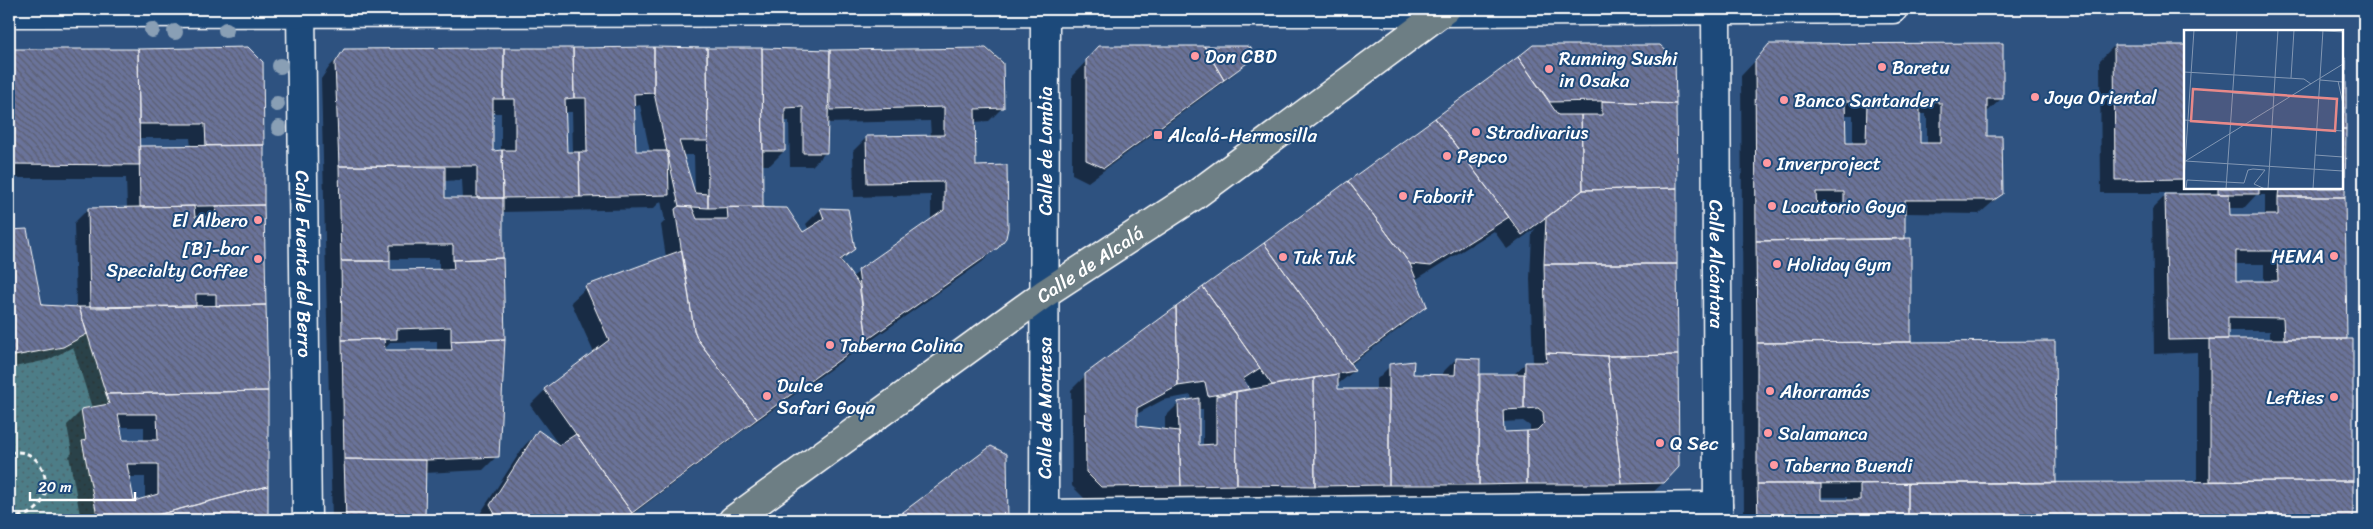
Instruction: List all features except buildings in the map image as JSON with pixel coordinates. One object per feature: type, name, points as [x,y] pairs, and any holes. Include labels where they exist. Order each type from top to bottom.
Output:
[{"type":"main road","name":"Calle de Alcalá","points":[[733,520],[1044,294],[1194,196],[1443,10]]},
{"type":"street","name":"Calle Alcántara","points":[[1716,9],[1718,513]]},
{"type":"street","points":[[9,13],[1893,9]]},
{"type":"street","name":"Calle de Lombia","points":[[1044,294],[1045,10]]},
{"type":"street","name":"Calle Fuente del Berro","points":[[301,11],[307,520]]},
{"type":"street","name":"Calle de Montesa","points":[[1044,294],[1044,517]]},
{"type":"street","points":[[1044,517],[1718,513]]},
{"type":"path","points":[[9,453],[25,454],[37,461],[45,472],[47,484],[45,496],[39,507],[28,514],[16,517],[9,516]]},
{"type":"green space","points":[[87,334],[109,404],[81,410],[86,440],[82,442],[98,520],[9,520],[9,357],[63,347]]},
{"type":"place","name":"Don CBD","points":[[1195,56]]},
{"type":"place","name":"Baretu","points":[[1882,67]]},
{"type":"place","name":"Running Sushi in Osaka","points":[[1549,69]]},
{"type":"place","name":"Joya Oriental","points":[[2035,97]]},
{"type":"place","name":"Banco Santander","points":[[1784,100]]},
{"type":"place","name":"Stradivarius","points":[[1476,132]]},
{"type":"place","name":"Alcalá-Hermosilla","points":[[1158,135]]},
{"type":"place","name":"Pepco","points":[[1447,156]]},
{"type":"place","name":"Inverproject","points":[[1767,163]]},
{"type":"place","name":"Faborit","points":[[1403,196]]},
{"type":"place","name":"Locutorio Goya","points":[[1772,206]]},
{"type":"place","name":"El Albero","points":[[258,220]]},
{"type":"place","name":"HEMA","points":[[2334,256]]},
{"type":"place","name":"Tuk Tuk","points":[[1283,257]]},
{"type":"place","name":"[B]-bar Specialty Coffee","points":[[258,259]]},
{"type":"place","name":"Holiday Gym","points":[[1777,264]]},
{"type":"place","name":"Taberna Colina","points":[[830,345]]},
{"type":"place","name":"Ahorramás","points":[[1770,391]]},
{"type":"place","name":"Dulce Safari Goya","points":[[767,396]]},
{"type":"place","name":"Lefties","points":[[2334,397]]},
{"type":"place","name":"Salamanca","points":[[1768,433]]},
{"type":"place","name":"Q Sec","points":[[1660,443]]},
{"type":"place","name":"Taberna Buendi","points":[[1774,465]]}]
